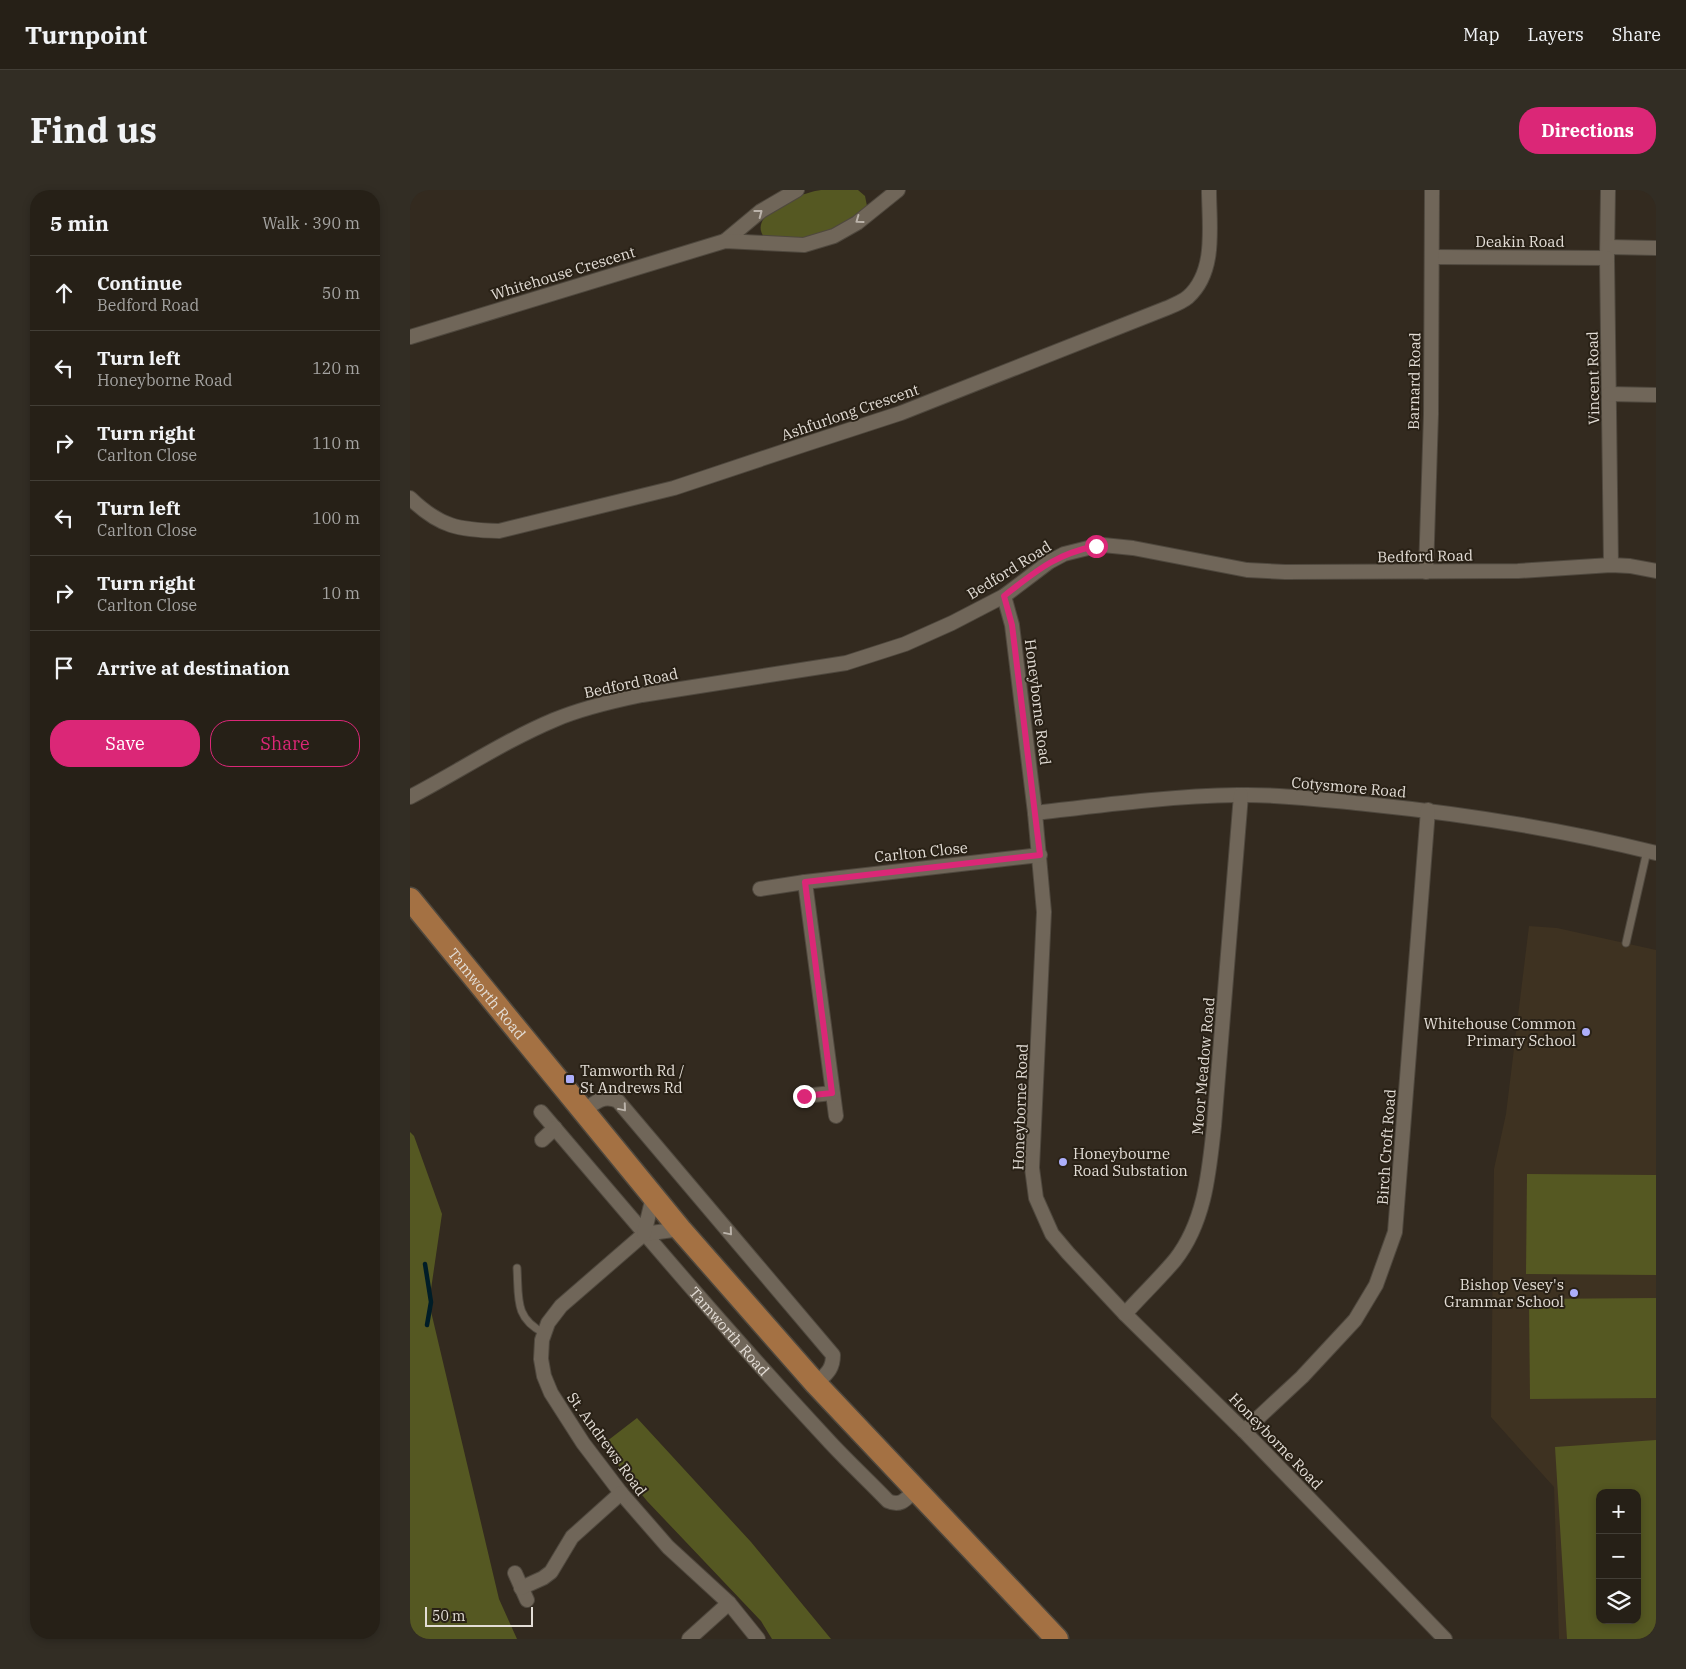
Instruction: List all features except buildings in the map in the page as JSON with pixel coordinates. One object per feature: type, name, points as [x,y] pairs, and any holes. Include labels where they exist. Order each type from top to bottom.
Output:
[{"type":"main road","name":"Tamworth Road","points":[[410,899],[680,1229],[816,1384],[1057,1639]]},
{"type":"street","name":"Whitehouse Crescent","points":[[725,241],[761,211],[797,190]]},
{"type":"street","name":"Whitehouse Crescent","points":[[410,337],[725,241],[804,245],[834,236],[850,227],[897,190]]},
{"type":"street","name":"Ashfurlong Crescent","points":[[410,498],[421,509],[438,521],[451,526],[471,530],[499,531],[674,488],[919,406],[1161,311],[1188,297],[1201,279],[1209,257],[1209,190]]},
{"type":"street","name":"Barnard Road","points":[[1426,572],[1431,414],[1432,190]]},
{"type":"street","name":"Vincent Road","points":[[1608,190],[1611,565]]},
{"type":"street","name":"Deakin Road","points":[[1432,257],[1608,253],[1656,248]]},
{"type":"street","points":[[1610,394],[1656,394]]},
{"type":"street","name":"Bedford Road","points":[[410,797],[526,732],[556,719],[609,702],[642,695],[846,663],[905,644],[952,623],[1004,596],[1049,562],[1078,549],[1103,545],[1132,548],[1247,570],[1337,573],[1518,571],[1611,565],[1630,566],[1656,571]]},
{"type":"street","name":"Honeyborne Road","points":[[1004,596],[1012,625],[1040,855],[1044,912],[1032,1168],[1036,1198],[1052,1234],[1125,1314],[1244,1431],[1445,1639]]},
{"type":"street","name":"Cotysmore Road","points":[[1035,813],[1179,797],[1241,795],[1334,800],[1428,810],[1530,826],[1651,852]]},
{"type":"street","name":"Moor Meadow Road","points":[[1125,1314],[1175,1260],[1188,1240],[1200,1215],[1208,1176],[1216,1106],[1241,795]]},
{"type":"street","name":"Birch Croft Road","points":[[1244,1431],[1302,1377],[1355,1320],[1376,1285],[1395,1232],[1428,810]]},
{"type":"street","name":"Carlton Close","points":[[760,889],[805,882],[1040,855]]},
{"type":"street","points":[[805,882],[836,1116]]},
{"type":"street","points":[[804,1096],[832,1093]]},
{"type":"street","points":[[583,1112],[595,1102],[604,1098],[618,1101],[833,1355],[833,1364],[830,1370],[816,1384]]},
{"type":"street","name":"Tamworth Road","points":[[541,1112],[644,1234],[829,1442],[888,1501],[895,1505],[902,1503],[915,1490]]},
{"type":"street","points":[[542,1140],[555,1128]]},
{"type":"street","points":[[653,1197],[644,1234],[680,1229]]},
{"type":"street","name":"St. Andrews Road","points":[[644,1234],[561,1306],[548,1323],[542,1340],[541,1359],[544,1376],[551,1393],[583,1443],[620,1493],[668,1547],[729,1603],[758,1639]]},
{"type":"street","points":[[515,1573],[524,1594],[551,1572],[572,1537],[620,1493]]},
{"type":"street","points":[[689,1639],[729,1603]]},
{"type":"lane","points":[[1626,943],[1651,852]]},
{"type":"lane","points":[[517,1268],[519,1303],[522,1315],[529,1324],[544,1333]]},
{"type":"shaded area","name":"Bishop Vesey's Grammar School","points":[[1529,926],[1557,928],[1656,950],[1656,1639],[1559,1639],[1554,1487],[1491,1417],[1494,1169],[1506,1114]]},
{"type":"green space","points":[[821,190],[858,190],[865,196],[867,206],[840,228],[808,240],[764,237],[761,228],[763,220],[770,212],[791,199]]},
{"type":"green space","points":[[410,1132],[414,1136],[442,1214],[429,1303],[499,1599],[517,1639],[410,1639]]},
{"type":"green space","points":[[1527,1174],[1656,1175],[1656,1275],[1526,1274]]},
{"type":"green space","points":[[1656,1298],[1656,1398],[1530,1399],[1529,1299]]},
{"type":"green space","points":[[637,1418],[751,1542],[831,1639],[772,1639],[761,1621],[647,1501],[602,1445]]},
{"type":"green space","points":[[1656,1440],[1656,1639],[1567,1639],[1555,1447]]},
{"type":"waterway","points":[[425,1264],[431,1302],[427,1325]]},
{"type":"place","name":"Whitehouse Common Primary School","points":[[1586,1032]]},
{"type":"place","name":"Tamworth Rd / St Andrews Rd","points":[[570,1079]]},
{"type":"place","name":"Honeybourne Road Substation","points":[[1063,1162]]},
{"type":"place","name":"Bishop Vesey's Grammar School","points":[[1574,1293]]},
{"type":"route","points":[[804,1096],[832,1093],[805,882],[1040,855],[1012,625],[1004,596],[1049,562],[1078,549],[1096,546]]}]
